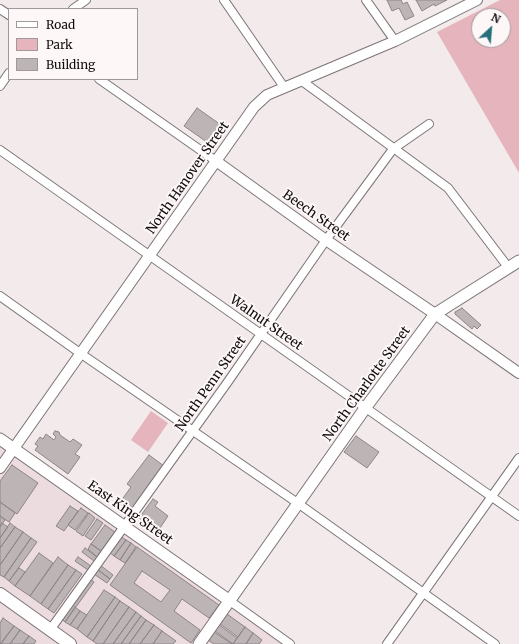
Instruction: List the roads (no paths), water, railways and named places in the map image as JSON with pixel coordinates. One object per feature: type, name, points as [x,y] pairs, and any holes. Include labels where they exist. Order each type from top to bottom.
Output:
[{"type":"main road","name":"North Charlotte Street","points":[[230,601],[366,407],[435,314],[519,261]]},
{"type":"main road","name":"East King Street","points":[[0,439],[230,601]]},
{"type":"main road","points":[[0,594],[70,644]]},
{"type":"main road","points":[[199,644],[230,601]]},
{"type":"street","points":[[74,8],[85,0]]},
{"type":"street","points":[[224,0],[284,86]]},
{"type":"street","points":[[366,0],[395,41]]},
{"type":"street","name":"North Hanover Street","points":[[0,468],[254,107],[267,95],[284,86],[302,81],[395,41],[477,0]]},
{"type":"street","points":[[0,9],[8,15]]},
{"type":"street","points":[[0,86],[8,74]]},
{"type":"street","name":"Beech Street","points":[[100,80],[326,240],[519,373]]},
{"type":"street","points":[[302,81],[448,188],[508,267]]},
{"type":"street","name":"North Penn Street","points":[[50,630],[227,383],[326,240],[393,148],[429,124]]},
{"type":"street","name":"Walnut Street","points":[[0,150],[519,516]]},
{"type":"street","points":[[0,296],[299,504],[495,644]]},
{"type":"street","points":[[387,644],[519,458]]},
{"type":"street","points":[[230,601],[290,644]]}]
